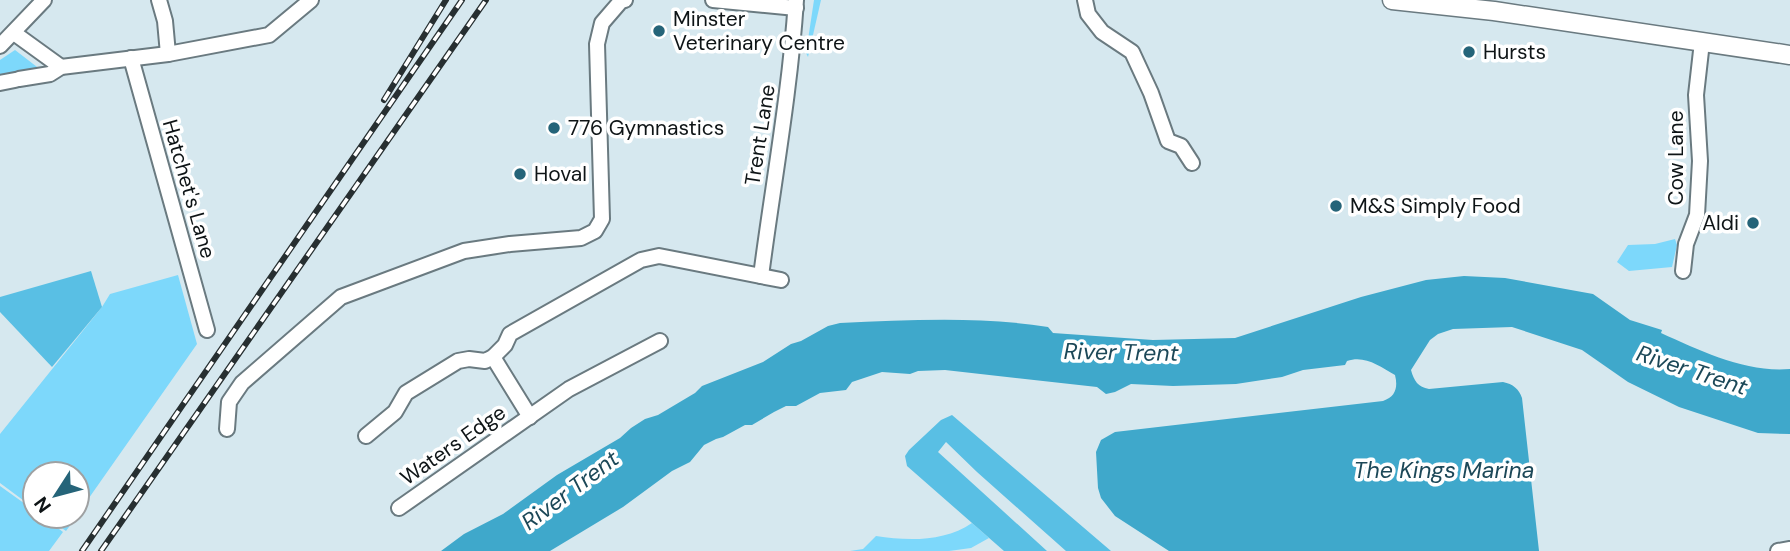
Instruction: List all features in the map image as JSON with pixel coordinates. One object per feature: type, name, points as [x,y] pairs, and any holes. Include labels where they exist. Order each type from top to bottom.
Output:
[{"type":"main road","points":[[1392,0],[1494,11],[1790,55]]},
{"type":"street","points":[[0,46],[44,0]]},
{"type":"street","points":[[159,0],[165,21],[168,54]]},
{"type":"street","points":[[0,83],[50,74],[61,67],[168,54],[269,35],[311,0]]},
{"type":"street","points":[[227,429],[229,402],[243,383],[341,297],[464,251],[581,238],[595,231],[602,219],[597,44],[602,23],[621,1],[625,0]]},
{"type":"street","points":[[713,0],[796,4]]},
{"type":"street","points":[[1085,0],[1088,14],[1102,32],[1132,52],[1151,93],[1168,141],[1181,146],[1192,163]]},
{"type":"street","name":"Trent Lane","points":[[761,276],[792,70],[796,4]]},
{"type":"street","points":[[14,33],[61,67]]},
{"type":"street","name":"Cow Lane","points":[[1683,271],[1686,243],[1697,215],[1700,161],[1696,94],[1702,42]]},
{"type":"street","name":"Hatchet's Lane","points":[[131,58],[207,330]]},
{"type":"street","points":[[366,436],[396,412],[406,393],[458,361],[485,361],[493,357],[505,345],[510,334],[640,260],[659,256],[780,280]]},
{"type":"street","name":"Waters Edge","points":[[399,508],[569,389],[660,341]]},
{"type":"street","name":"Waters Edge","points":[[493,357],[530,417]]},
{"type":"street","points":[[1781,551],[1790,549]]},
{"type":"shaded area","points":[[814,0],[821,0],[808,57],[806,53]]},
{"type":"shaded area","points":[[15,50],[41,70],[0,77],[0,60]]},
{"type":"shaded area","points":[[1675,239],[1677,245],[1672,267],[1629,271],[1617,262],[1628,245],[1655,244]]},
{"type":"shaded area","points":[[91,271],[102,307],[52,367],[0,312],[0,297]]},
{"type":"shaded area","points":[[178,275],[197,344],[91,495],[91,460],[21,460],[21,499],[0,483],[0,434],[110,294]]},
{"type":"shaded area","points":[[952,415],[1111,551],[1066,551],[946,442],[938,452],[1047,551],[1004,551],[907,466],[905,456],[909,450],[941,420]]},
{"type":"shaded area","points":[[0,486],[21,501],[21,530],[63,532],[49,551],[0,551]]},
{"type":"shaded area","points":[[972,523],[989,538],[971,548],[949,551],[850,551],[863,549],[876,536],[901,539],[938,537]]},
{"type":"water","points":[[1464,276],[1505,278],[1593,294],[1630,320],[1662,330],[1661,333],[1708,353],[1757,368],[1790,369],[1790,434],[1758,433],[1679,407],[1628,382],[1582,350],[1512,327],[1453,329],[1430,340],[1411,370],[1412,374],[1419,385],[1429,389],[1503,382],[1519,392],[1522,398],[1539,551],[1169,551],[1115,516],[1101,498],[1096,452],[1101,440],[1115,432],[1383,401],[1395,391],[1395,375],[1372,362],[1360,359],[1347,361],[1345,365],[1303,370],[1282,377],[1236,384],[1131,384],[1106,394],[1097,387],[945,370],[910,374],[882,372],[852,382],[846,390],[820,393],[796,406],[786,406],[752,425],[745,425],[704,445],[690,462],[550,551],[441,551],[464,534],[503,514],[557,475],[620,438],[645,419],[658,415],[702,386],[763,362],[791,344],[828,326],[840,323],[970,320],[1048,327],[1053,333],[1153,340],[1235,338],[1361,297],[1426,280]]},
{"type":"railway","points":[[384,100],[446,0]]},
{"type":"railway","points":[[82,551],[462,0]]},
{"type":"railway","points":[[101,551],[486,0]]},
{"type":"place","name":"Minster Veterinary Centre","points":[[659,31]]},
{"type":"place","name":"Hursts","points":[[1469,52]]},
{"type":"place","name":"776 Gymnastics","points":[[554,128]]},
{"type":"place","name":"Hoval","points":[[520,174]]},
{"type":"place","name":"M&S Simply Food","points":[[1336,206]]},
{"type":"place","name":"Aldi","points":[[1753,223]]},
{"type":"water label","name":"River Trent","points":[[1121,352]]},
{"type":"water label","name":"River Trent","points":[[1692,370]]},
{"type":"water label","name":"The Kings Marina","points":[[1444,470]]},
{"type":"water label","name":"River Trent","points":[[570,490]]}]
